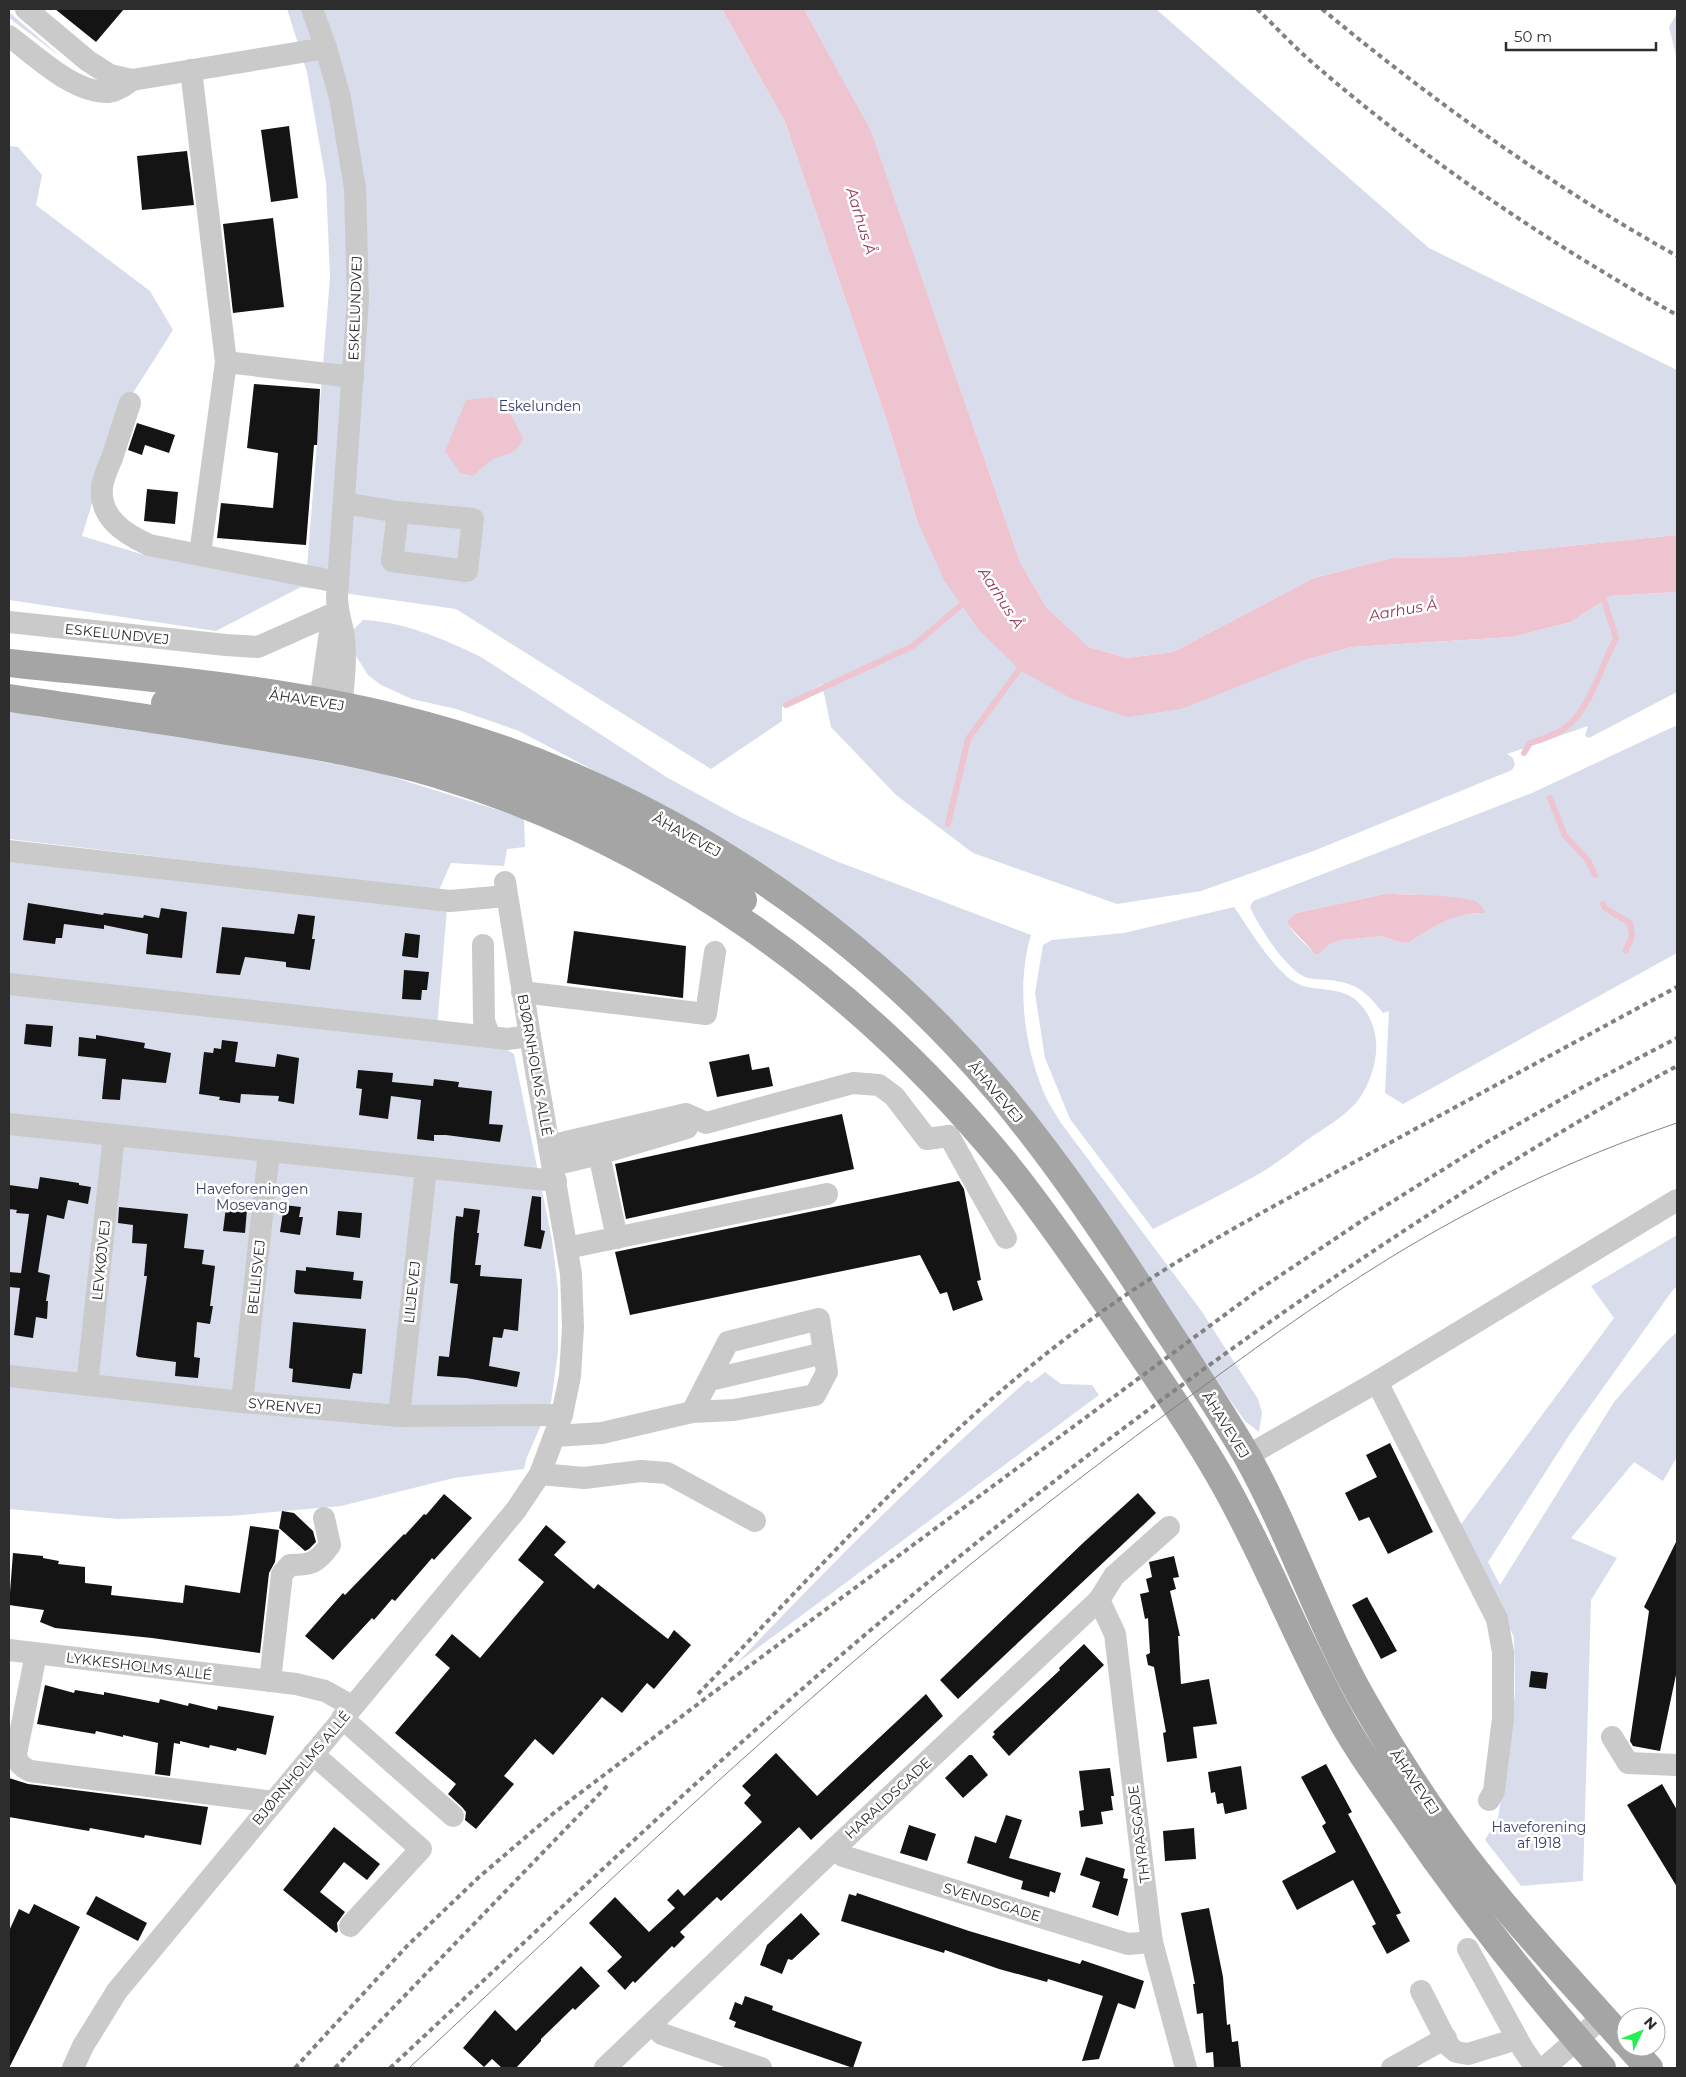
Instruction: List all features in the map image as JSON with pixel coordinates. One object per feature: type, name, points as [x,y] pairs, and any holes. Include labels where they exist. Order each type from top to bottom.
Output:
[{"type":"main road","name":"ÅHAVEVEJ","points":[[9,663],[216,686],[405,720],[507,751],[614,796],[717,851],[761,880],[851,946],[902,991],[950,1038],[997,1090],[1039,1143],[1117,1252],[1246,1456],[1284,1529],[1360,1695],[1393,1749],[1462,1852],[1524,1929],[1616,2032]]},
{"type":"main road","points":[[9,690],[129,699],[318,722],[330,708],[350,730],[398,741],[499,772],[556,794],[660,842],[704,871],[788,935],[828,971],[918,1067]]},
{"type":"main road","name":"ÅHAVEVEJ","points":[[9,698],[323,747],[393,762],[491,792],[548,814],[650,863],[701,893],[779,946],[827,984],[918,1067],[1007,1167],[1080,1265],[1144,1357],[1219,1475],[1247,1526],[1338,1715],[1449,1879],[1577,2040],[1602,2068]]},
{"type":"main road","points":[[1639,2057],[1649,2068]]},
{"type":"street","points":[[26,9],[88,61],[110,75],[132,80],[326,48]]},
{"type":"street","name":"ESKELUNDVEJ","points":[[320,12],[326,48],[340,98],[355,188],[358,299],[338,582],[337,612],[343,633],[344,687],[330,708]]},
{"type":"street","points":[[9,36],[71,82],[89,90],[110,92],[121,88],[132,80]]},
{"type":"street","points":[[191,70],[226,362],[200,554]]},
{"type":"street","points":[[226,362],[353,377]]},
{"type":"street","points":[[130,403],[102,486],[103,502],[106,509],[119,528],[128,536],[149,545],[338,582]]},
{"type":"street","points":[[344,503],[398,512]]},
{"type":"street","name":"ESKELUNDVEJ","points":[[9,622],[226,645],[258,646],[337,612]]},
{"type":"street","name":"BJØRNHOLMS ALLÉ","points":[[9,850],[450,901],[506,889],[571,1274],[573,1327],[570,1376],[562,1415],[540,1474],[516,1510],[117,1992],[83,2046],[72,2068]]},
{"type":"street","points":[[483,945],[484,1021],[490,1036]]},
{"type":"street","points":[[522,992],[706,1014],[715,952]]},
{"type":"street","points":[[9,984],[507,1039],[530,1036]]},
{"type":"street","points":[[9,1124],[426,1168],[553,1164],[599,1154],[854,1083],[879,1085],[894,1096],[927,1140],[949,1136],[1006,1238]]},
{"type":"street","points":[[553,1164],[686,1114],[706,1123]]},
{"type":"street","name":"LEVKØJVEJ","points":[[87,1385],[114,1135]]},
{"type":"street","name":"BELLISVEJ","points":[[242,1402],[269,1151]]},
{"type":"street","points":[[599,1154],[616,1238]]},
{"type":"street","name":"LILJEVEJ","points":[[399,1416],[426,1168]]},
{"type":"street","points":[[567,1248],[827,1194]]},
{"type":"street","points":[[1246,1456],[1377,1382],[1677,1200]]},
{"type":"street","points":[[555,1436],[602,1433],[692,1412],[734,1410],[815,1395],[827,1372],[819,1319],[728,1342],[692,1412]]},
{"type":"street","points":[[710,1380],[824,1353]]},
{"type":"street","name":"SYRENVEJ","points":[[9,1376],[242,1402],[399,1416],[562,1415]]},
{"type":"street","points":[[1377,1382],[1497,1620],[1504,1652],[1503,1718],[1494,1791],[1489,1800]]},
{"type":"street","points":[[540,1474],[584,1478],[640,1471],[667,1473],[755,1521]]},
{"type":"street","points":[[270,1681],[282,1574],[290,1565],[310,1564],[318,1560],[330,1545],[324,1518]]},
{"type":"street","name":"HARALDSGADE","points":[[605,2068],[1098,1600],[1114,1576],[1170,1527]]},
{"type":"street","name":"THYRASGADE","points":[[1098,1600],[1115,1634],[1152,1942],[1186,2068]]},
{"type":"street","name":"LYKKESHOLMS ALLÉ","points":[[9,1650],[296,1684],[325,1691],[453,1816]]},
{"type":"street","points":[[36,1654],[16,1754],[17,1759],[25,1768],[30,1771],[274,1802]]},
{"type":"street","points":[[1612,1737],[1628,1763],[1677,1765]]},
{"type":"street","points":[[313,1754],[421,1849],[350,1926]]},
{"type":"street","name":"SVENDSGADE","points":[[834,1849],[843,1856],[1128,1944],[1152,1942]]},
{"type":"street","points":[[1468,1949],[1517,2039],[1536,2068]]},
{"type":"street","points":[[1421,1992],[1446,2038],[1456,2052],[1468,2054],[1517,2039]]},
{"type":"street","points":[[1544,2068],[1603,2017]]},
{"type":"street","points":[[652,2025],[662,2034],[761,2068]]},
{"type":"street","points":[[1392,2068],[1446,2038]]},
{"type":"street","points":[[1478,2068],[1517,2039]]},
{"type":"green space","name":"Eskelunden","points":[[287,9],[722,9],[785,122],[887,421],[917,520],[1021,671],[1302,661],[1352,647],[1512,637],[1571,622],[1610,596],[1677,592],[1677,692],[1589,738],[1585,736],[1588,726],[1507,754],[1513,758],[1515,765],[1512,770],[1316,850],[1201,891],[1117,904],[973,853],[896,795],[831,727],[822,684],[782,707],[782,721],[711,769],[456,609],[301,587],[216,631],[9,600],[9,146],[18,147],[42,175],[36,205],[150,291],[173,330],[119,415],[82,536],[141,554],[301,585],[306,581],[330,277],[326,182],[307,72]]},
{"type":"green space","points":[[804,9],[1156,9],[1429,248],[1677,370],[1677,535],[1459,557],[1392,558],[1314,578],[1173,652],[1127,658],[1089,647],[1046,607],[1020,562],[871,132]]},
{"type":"green space","points":[[9,12],[61,57],[9,18]]},
{"type":"green space","points":[[1677,13],[1677,59],[1669,27]]},
{"type":"green space","points":[[363,620],[394,624],[424,632],[481,657],[668,778],[740,817],[836,861],[1031,935],[1026,954],[1024,974],[1024,1015],[1031,1055],[1046,1097],[1061,1123],[1200,1309],[1258,1399],[1262,1413],[1259,1432],[1245,1421],[1230,1400],[1086,1184],[738,850],[688,820],[519,731],[456,709],[412,699],[381,685],[368,675],[356,656],[352,631]]},
{"type":"green space","points":[[9,712],[258,749],[380,773],[524,818],[525,847],[507,849],[504,866],[451,863],[439,890],[9,839]]},
{"type":"green space","points":[[1677,725],[1677,953],[1403,1104],[1385,1093],[1389,1011],[1383,1013],[1360,989],[1346,983],[1308,978],[1297,972],[1273,946],[1250,907],[1253,901],[1532,793]],"holes":[[[1385,894],[1457,898],[1484,913],[1462,915],[1453,918],[1409,942],[1402,943],[1382,936],[1342,940],[1330,944],[1319,954],[1314,954],[1295,934],[1288,920],[1296,913]]]},
{"type":"green space","name":"Haveforeningen Mosevang","points":[[9,862],[447,909],[436,1039],[502,1047],[514,1054],[552,1240],[558,1289],[558,1352],[551,1402],[527,1457],[524,1469],[454,1478],[341,1506],[230,1516],[117,1519],[9,1509]]},
{"type":"green space","points":[[1234,907],[1265,952],[1293,981],[1310,988],[1344,993],[1361,1005],[1370,1019],[1376,1041],[1376,1057],[1372,1074],[1360,1098],[1350,1109],[1283,1158],[1264,1171],[1153,1229],[1070,1119],[1045,1058],[1035,993],[1043,945],[1052,940],[1124,933]]},
{"type":"green space","name":"Haveforening af 1918","points":[[1677,1235],[1677,1286],[1568,1437],[1488,1562],[1500,1585],[1614,1402],[1677,1332],[1677,1457],[1663,1481],[1634,1462],[1571,1538],[1617,1558],[1591,1600],[1583,1881],[1521,1886],[1485,1840],[1498,1818],[1507,1760],[1515,1692],[1514,1637],[1459,1527],[1614,1318],[1591,1286]]},
{"type":"green space","points":[[1045,1372],[1061,1384],[1092,1385],[1099,1395],[736,1664],[807,1590],[916,1483],[1028,1380],[1031,1383]]},
{"type":"water","name":"Aarhus Å","points":[[722,9],[804,9],[871,131],[1020,562],[1046,607],[1089,647],[1127,658],[1173,652],[1314,578],[1392,558],[1459,557],[1677,535],[1677,592],[1610,596],[1571,622],[1512,637],[1352,647],[1302,661],[1181,709],[1128,717],[1072,699],[1021,671],[979,630],[944,580],[917,520],[887,421],[785,122]]},
{"type":"water","points":[[493,397],[507,410],[523,438],[514,451],[492,460],[473,476],[460,473],[445,451],[466,400]]},
{"type":"water","points":[[1385,894],[1432,895],[1459,898],[1477,902],[1485,911],[1484,913],[1454,918],[1409,942],[1402,943],[1382,936],[1342,940],[1330,944],[1319,954],[1314,954],[1288,923],[1288,920],[1296,913]]},
{"type":"building","points":[[55,9],[124,9],[96,42]]},
{"type":"building","points":[[289,126],[298,198],[271,202],[261,130]]},
{"type":"building","points":[[187,151],[194,205],[142,210],[137,156]]},
{"type":"building","points":[[273,218],[284,307],[233,313],[223,224]]},
{"type":"building","points":[[254,384],[320,389],[317,445],[314,445],[306,545],[217,538],[221,503],[273,508],[278,453],[247,448]]},
{"type":"building","points":[[137,423],[175,435],[169,453],[145,445],[142,455],[128,450]]},
{"type":"building","points":[[147,489],[178,492],[175,524],[144,521]]},
{"type":"building","points":[[28,903],[103,915],[104,913],[143,918],[144,915],[159,918],[161,908],[187,912],[182,958],[146,954],[148,934],[104,925],[104,929],[64,924],[62,938],[56,938],[55,944],[23,940]]},
{"type":"building","points":[[298,914],[315,916],[312,939],[315,939],[310,970],[286,967],[286,962],[245,957],[240,975],[216,973],[222,927],[294,934]]},
{"type":"building","points":[[574,931],[686,946],[683,998],[567,983]]},
{"type":"building","points":[[405,933],[420,935],[418,958],[402,956]]},
{"type":"building","points":[[404,970],[429,972],[427,990],[422,990],[421,1000],[402,999]]},
{"type":"building","points":[[26,1024],[53,1026],[51,1047],[24,1044]]},
{"type":"building","points":[[96,1035],[145,1043],[144,1048],[171,1053],[166,1083],[122,1079],[120,1100],[102,1099],[106,1059],[78,1056],[79,1037],[96,1039]]},
{"type":"building","points":[[222,1040],[238,1042],[235,1062],[275,1067],[277,1054],[299,1058],[294,1104],[278,1101],[279,1096],[241,1094],[240,1103],[219,1100],[220,1097],[199,1094],[204,1052],[213,1053],[214,1048],[221,1049]]},
{"type":"building","points":[[749,1054],[752,1070],[769,1067],[773,1086],[717,1097],[709,1062]]},
{"type":"building","points":[[358,1070],[393,1073],[392,1082],[433,1086],[434,1079],[459,1082],[458,1087],[492,1091],[489,1124],[503,1125],[500,1142],[446,1135],[434,1135],[434,1141],[417,1139],[421,1100],[391,1096],[388,1119],[359,1115],[362,1089],[356,1088]]},
{"type":"building","points":[[842,1114],[854,1169],[626,1219],[615,1164]]},
{"type":"building","points":[[40,1177],[79,1183],[79,1185],[91,1187],[88,1204],[68,1200],[64,1219],[47,1215],[38,1272],[50,1275],[46,1301],[48,1301],[47,1319],[36,1317],[33,1338],[14,1335],[20,1288],[9,1287],[9,1272],[21,1273],[29,1214],[16,1213],[17,1210],[9,1209],[9,1185],[38,1189]]},
{"type":"building","points":[[959,1181],[964,1189],[981,1280],[977,1281],[983,1300],[953,1311],[947,1292],[940,1294],[920,1255],[630,1315],[615,1252]]},
{"type":"building","points":[[532,1196],[541,1197],[541,1230],[545,1231],[541,1249],[524,1246]]},
{"type":"building","points":[[284,1205],[301,1207],[299,1217],[303,1217],[300,1235],[280,1232]]},
{"type":"building","points":[[119,1207],[188,1214],[184,1248],[204,1250],[202,1264],[215,1266],[210,1306],[213,1306],[210,1324],[197,1322],[194,1357],[200,1358],[198,1378],[175,1376],[176,1362],[138,1357],[136,1355],[147,1276],[144,1276],[147,1244],[132,1243],[133,1225],[118,1223]]},
{"type":"building","points":[[226,1207],[247,1209],[245,1233],[223,1231]]},
{"type":"building","points":[[464,1208],[480,1210],[475,1265],[481,1265],[480,1276],[522,1279],[518,1331],[504,1329],[502,1338],[493,1337],[489,1366],[520,1372],[517,1387],[466,1378],[437,1376],[439,1356],[449,1357],[458,1284],[450,1283],[454,1234],[456,1216],[463,1217]]},
{"type":"building","points":[[338,1211],[362,1213],[360,1238],[336,1235]]},
{"type":"building","points":[[306,1267],[354,1272],[353,1280],[363,1281],[361,1299],[296,1294],[294,1292],[296,1270],[306,1271]]},
{"type":"building","points":[[293,1322],[366,1329],[362,1374],[353,1373],[350,1389],[292,1382],[293,1369],[289,1368]]},
{"type":"building","points":[[1390,1443],[1433,1532],[1388,1554],[1369,1517],[1359,1521],[1345,1493],[1377,1477],[1366,1455]]},
{"type":"building","points":[[1138,1493],[1156,1513],[958,1699],[940,1680]]},
{"type":"building","points":[[444,1494],[472,1518],[434,1560],[432,1558],[395,1601],[392,1599],[374,1620],[372,1618],[333,1660],[305,1636],[343,1593],[345,1595],[424,1514],[426,1515]]},
{"type":"building","points":[[282,1511],[294,1513],[313,1531],[316,1542],[309,1549],[305,1551],[279,1528]]},
{"type":"building","points":[[546,1525],[566,1542],[554,1555],[594,1589],[598,1584],[668,1639],[674,1630],[691,1645],[654,1689],[647,1683],[622,1713],[602,1697],[553,1755],[535,1739],[504,1776],[514,1784],[476,1829],[465,1820],[466,1812],[448,1794],[456,1784],[395,1733],[450,1668],[435,1655],[452,1634],[480,1658],[544,1582],[518,1560]]},
{"type":"building","points":[[250,1526],[279,1530],[275,1562],[269,1573],[260,1653],[152,1638],[55,1628],[40,1622],[44,1610],[9,1605],[13,1553],[43,1556],[43,1558],[59,1561],[58,1564],[85,1567],[85,1583],[112,1586],[111,1595],[183,1603],[185,1585],[240,1593]]},
{"type":"building","points":[[1677,1540],[1677,1670],[1660,1751],[1633,1746],[1630,1741],[1649,1611],[1644,1607]]},
{"type":"building","points":[[1174,1556],[1179,1577],[1173,1578],[1176,1589],[1170,1591],[1180,1636],[1178,1636],[1181,1684],[1209,1679],[1217,1724],[1193,1727],[1197,1758],[1167,1762],[1163,1733],[1166,1732],[1154,1667],[1148,1665],[1146,1655],[1150,1653],[1148,1618],[1145,1619],[1140,1594],[1149,1592],[1146,1579],[1152,1577],[1149,1562]]},
{"type":"building","points":[[1367,1597],[1397,1651],[1381,1659],[1352,1605]]},
{"type":"building","points":[[1084,1644],[1104,1665],[1009,1756],[992,1737],[995,1734],[993,1732],[1060,1670],[1059,1668]]},
{"type":"building","points":[[1531,1671],[1548,1673],[1546,1689],[1529,1687]]},
{"type":"building","points":[[45,1685],[74,1693],[75,1690],[104,1695],[104,1692],[159,1703],[160,1699],[188,1706],[189,1703],[217,1710],[218,1706],[274,1716],[266,1755],[237,1748],[236,1751],[210,1745],[209,1748],[180,1741],[180,1744],[174,1743],[170,1776],[155,1774],[158,1743],[123,1735],[123,1737],[96,1731],[95,1734],[37,1724]]},
{"type":"building","points":[[926,1694],[943,1716],[811,1840],[799,1827],[721,1901],[717,1897],[680,1932],[685,1937],[674,1948],[672,1946],[635,1983],[633,1981],[625,1990],[607,1971],[622,1957],[589,1923],[615,1897],[649,1932],[675,1908],[667,1900],[678,1889],[684,1896],[762,1822],[744,1803],[751,1795],[742,1786],[776,1753],[817,1796]]},
{"type":"building","points":[[969,1755],[972,1755],[988,1775],[963,1798],[945,1778]]},
{"type":"building","points":[[1326,1764],[1352,1812],[1348,1814],[1401,1913],[1396,1915],[1410,1941],[1387,1954],[1372,1926],[1376,1924],[1353,1880],[1297,1910],[1282,1881],[1336,1852],[1322,1826],[1326,1823],[1301,1777]]},
{"type":"building","points":[[1241,1766],[1247,1809],[1225,1814],[1223,1803],[1217,1804],[1215,1792],[1211,1793],[1208,1772]]},
{"type":"building","points":[[1110,1768],[1114,1796],[1111,1796],[1113,1810],[1101,1812],[1103,1824],[1081,1827],[1079,1811],[1084,1810],[1079,1771]]},
{"type":"building","points":[[9,1778],[28,1784],[208,1807],[201,1845],[145,1835],[144,1838],[90,1828],[89,1831],[9,1817]]},
{"type":"building","points":[[1662,1784],[1677,1810],[1677,1887],[1627,1805]]},
{"type":"building","points":[[1006,1815],[1022,1820],[1009,1858],[1061,1873],[1055,1893],[1050,1891],[1049,1897],[1021,1889],[1023,1881],[967,1863],[975,1836],[996,1843]]},
{"type":"building","points":[[909,1825],[936,1834],[927,1861],[900,1853]]},
{"type":"building","points":[[334,1827],[380,1864],[367,1880],[344,1862],[320,1892],[345,1912],[337,1923],[338,1931],[336,1933],[283,1890]]},
{"type":"building","points":[[1194,1828],[1196,1859],[1165,1861],[1163,1831]]},
{"type":"building","points":[[1086,1857],[1125,1869],[1123,1878],[1128,1879],[1118,1916],[1092,1907],[1100,1882],[1080,1875]]},
{"type":"building","points":[[857,1893],[969,1931],[1080,1964],[1082,1960],[1144,1981],[1135,2009],[1118,2003],[1099,2059],[1082,2061],[1103,1996],[1048,1979],[1047,1982],[999,1969],[945,1950],[944,1953],[841,1921],[849,1894],[856,1896]]},
{"type":"building","points":[[96,1896],[147,1923],[138,1941],[86,1914]]},
{"type":"building","points":[[34,1904],[80,1927],[9,2068],[9,1931],[19,1909],[29,1914]]},
{"type":"building","points":[[1209,1908],[1223,1977],[1227,2025],[1230,2024],[1232,2042],[1238,2041],[1241,2068],[1214,2068],[1213,2052],[1206,2053],[1203,2013],[1197,2014],[1193,1984],[1195,1984],[1181,1913]]},
{"type":"building","points":[[801,1913],[820,1934],[792,1960],[788,1959],[782,1974],[760,1965],[767,1945]]},
{"type":"building","points":[[581,1966],[600,1986],[575,2010],[573,2008],[541,2039],[516,2068],[502,2068],[492,2059],[484,2067],[463,2048],[495,2010],[516,2031]]},
{"type":"building","points":[[745,1996],[773,2006],[772,2010],[862,2042],[853,2068],[734,2027],[736,2022],[729,2019],[735,2002],[742,2005]]},
{"type":"waterway","points":[[786,705],[913,646],[967,600]]},
{"type":"waterway","points":[[1524,753],[1530,743],[1554,734],[1570,724],[1587,701],[1616,638],[1604,600]]},
{"type":"waterway","points":[[948,824],[968,739],[1024,663]]},
{"type":"waterway","points":[[1550,798],[1565,836],[1587,859],[1595,875]]},
{"type":"waterway","points":[[1603,904],[1605,908],[1630,923],[1632,936],[1626,950]]},
{"type":"tram line","points":[[409,2068],[680,1816],[846,1668],[1009,1533],[1135,1436],[1308,1312],[1422,1238],[1493,1200],[1565,1166],[1677,1123]]},
{"type":"railway","points":[[1257,9],[1314,64],[1357,100],[1444,167],[1535,230],[1677,315]]},
{"type":"railway","points":[[1322,9],[1406,76],[1538,171],[1677,256]]},
{"type":"railway","points":[[698,1694],[834,1551],[927,1458],[1025,1370],[1110,1306],[1215,1239],[1677,987]]},
{"type":"railway","points":[[295,2068],[407,1946],[479,1877],[555,1812],[710,1695],[1257,1291],[1363,1220],[1487,1142],[1581,1088],[1677,1038]]},
{"type":"railway","points":[[390,2068],[612,1860],[782,1707],[900,1605],[1025,1504],[1152,1407],[1348,1268],[1510,1163],[1593,1113],[1677,1066]]},
{"type":"railway","points":[[335,2068],[609,1784]]}]
